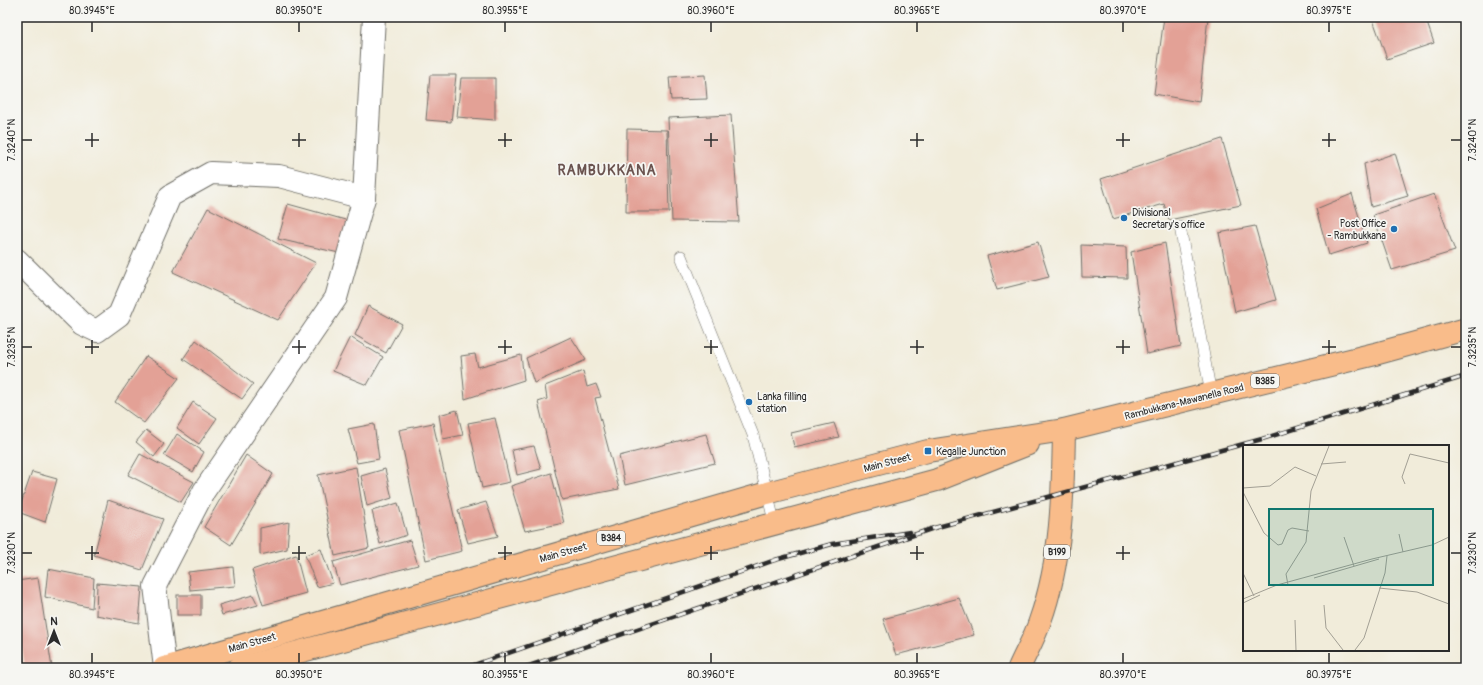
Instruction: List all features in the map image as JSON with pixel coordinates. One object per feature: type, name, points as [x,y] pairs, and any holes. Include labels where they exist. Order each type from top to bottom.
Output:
[{"type":"main road","name":"Rambukkana-Mawanella Road","points":[[1064,430],[1367,356],[1466,329]]},
{"type":"main road","name":"Main Street","points":[[164,668],[767,493],[928,451],[1064,430]]},
{"type":"main road","points":[[239,668],[937,480],[1064,430]]},
{"type":"main road","name":"B199","points":[[1019,668],[1040,621],[1051,584],[1058,548],[1063,494],[1064,430]]},
{"type":"street","points":[[164,668],[155,586],[204,491],[336,298],[364,198],[374,17]]},
{"type":"street","points":[[17,260],[82,324],[97,330],[119,315],[170,196],[211,173],[279,176],[364,198]]},
{"type":"lane","points":[[1180,227],[1211,394]]},
{"type":"lane","points":[[681,256],[754,435],[775,524]]},
{"type":"building","points":[[1164,17],[1208,17],[1199,102],[1154,94]]},
{"type":"building","points":[[1372,17],[1425,17],[1434,43],[1387,59]]},
{"type":"building","points":[[430,75],[456,75],[451,122],[426,120]]},
{"type":"building","points":[[705,75],[707,99],[671,100],[669,77]]},
{"type":"building","points":[[461,78],[495,78],[495,120],[457,117]]},
{"type":"building","points":[[731,115],[739,222],[672,221],[668,118]]},
{"type":"building","points":[[627,129],[667,130],[669,212],[626,212]]},
{"type":"building","points":[[1222,139],[1241,205],[1169,220],[1164,204],[1113,219],[1101,179]]},
{"type":"building","points":[[1395,153],[1408,196],[1371,207],[1364,164]]},
{"type":"building","points":[[1352,194],[1367,243],[1329,255],[1316,209]]},
{"type":"building","points":[[1434,194],[1455,251],[1392,270],[1373,215]]},
{"type":"building","points":[[288,204],[349,221],[339,253],[278,239]]},
{"type":"building","points":[[208,208],[316,263],[278,320],[173,272]]},
{"type":"building","points":[[1255,226],[1276,300],[1235,312],[1219,233]]},
{"type":"building","points":[[1038,242],[1049,277],[997,290],[987,256]]},
{"type":"building","points":[[1165,243],[1181,346],[1147,354],[1131,252]]},
{"type":"building","points":[[1081,245],[1126,247],[1127,278],[1082,277]]},
{"type":"building","points":[[368,306],[402,324],[386,353],[355,335]]},
{"type":"building","points":[[350,337],[383,357],[367,385],[333,371]]},
{"type":"building","points":[[571,337],[586,360],[534,383],[526,358]]},
{"type":"building","points":[[196,340],[253,384],[242,399],[183,359]]},
{"type":"building","points":[[475,354],[478,367],[521,355],[524,380],[465,399],[461,356]]},
{"type":"building","points":[[146,356],[179,378],[144,423],[115,402]]},
{"type":"building","points":[[583,371],[587,387],[596,384],[601,397],[595,398],[619,489],[562,500],[538,402],[547,399],[545,386]]},
{"type":"building","points":[[193,402],[217,418],[199,444],[177,428]]},
{"type":"building","points":[[457,410],[463,435],[443,439],[439,415]]},
{"type":"building","points":[[495,418],[510,482],[482,488],[468,423]]},
{"type":"building","points":[[433,423],[462,551],[426,560],[399,430]]},
{"type":"building","points":[[834,423],[839,437],[794,447],[791,433]]},
{"type":"building","points":[[374,424],[379,459],[357,463],[348,429]]},
{"type":"building","points":[[146,430],[164,444],[154,457],[136,442]]},
{"type":"building","points":[[177,434],[204,452],[193,472],[164,455]]},
{"type":"building","points":[[706,434],[715,463],[625,485],[619,456]]},
{"type":"building","points":[[534,446],[541,469],[517,475],[512,450]]},
{"type":"building","points":[[140,454],[194,482],[181,502],[128,475]]},
{"type":"building","points":[[246,455],[273,474],[231,545],[204,527]]},
{"type":"building","points":[[356,467],[369,548],[335,556],[318,475]]},
{"type":"building","points":[[385,469],[392,498],[367,506],[361,476]]},
{"type":"building","points":[[32,472],[57,479],[45,522],[18,512]]},
{"type":"building","points":[[551,473],[564,523],[525,531],[511,486]]},
{"type":"building","points":[[108,500],[163,519],[142,570],[94,555]]},
{"type":"building","points":[[486,502],[498,536],[468,543],[458,510]]},
{"type":"building","points":[[398,503],[407,535],[380,544],[372,511]]},
{"type":"building","points":[[289,522],[287,549],[260,555],[260,528]]},
{"type":"building","points":[[410,540],[418,565],[340,585],[333,562]]},
{"type":"building","points":[[321,549],[333,583],[317,587],[305,555]]},
{"type":"building","points":[[296,555],[306,593],[263,605],[252,570]]},
{"type":"building","points":[[233,567],[235,586],[190,590],[188,572]]},
{"type":"building","points":[[48,569],[94,578],[92,608],[45,597]]},
{"type":"building","points":[[38,578],[52,668],[25,668],[17,618],[17,581]]},
{"type":"building","points":[[97,583],[142,587],[139,623],[96,615]]},
{"type":"building","points":[[177,595],[201,595],[201,615],[177,615]]},
{"type":"building","points":[[253,595],[258,605],[222,615],[219,605]]},
{"type":"building","points":[[959,598],[974,635],[896,655],[883,619]]},
{"type":"railway","points":[[523,668],[934,528],[1262,439],[1466,376]]},
{"type":"railway","points":[[465,668],[775,560],[832,544],[910,532]]},
{"type":"place","name":"Divisional Secretary's office","points":[[1124,218]]},
{"type":"place","name":"Post Office - Rambukkana","points":[[1394,229]]},
{"type":"place","name":"Lanka filling station","points":[[749,402]]},
{"type":"place","name":"Kegalle Junction","points":[[928,451]]},
{"type":"district","name":"RAMBUKKANA","points":[[607,170]]}]
